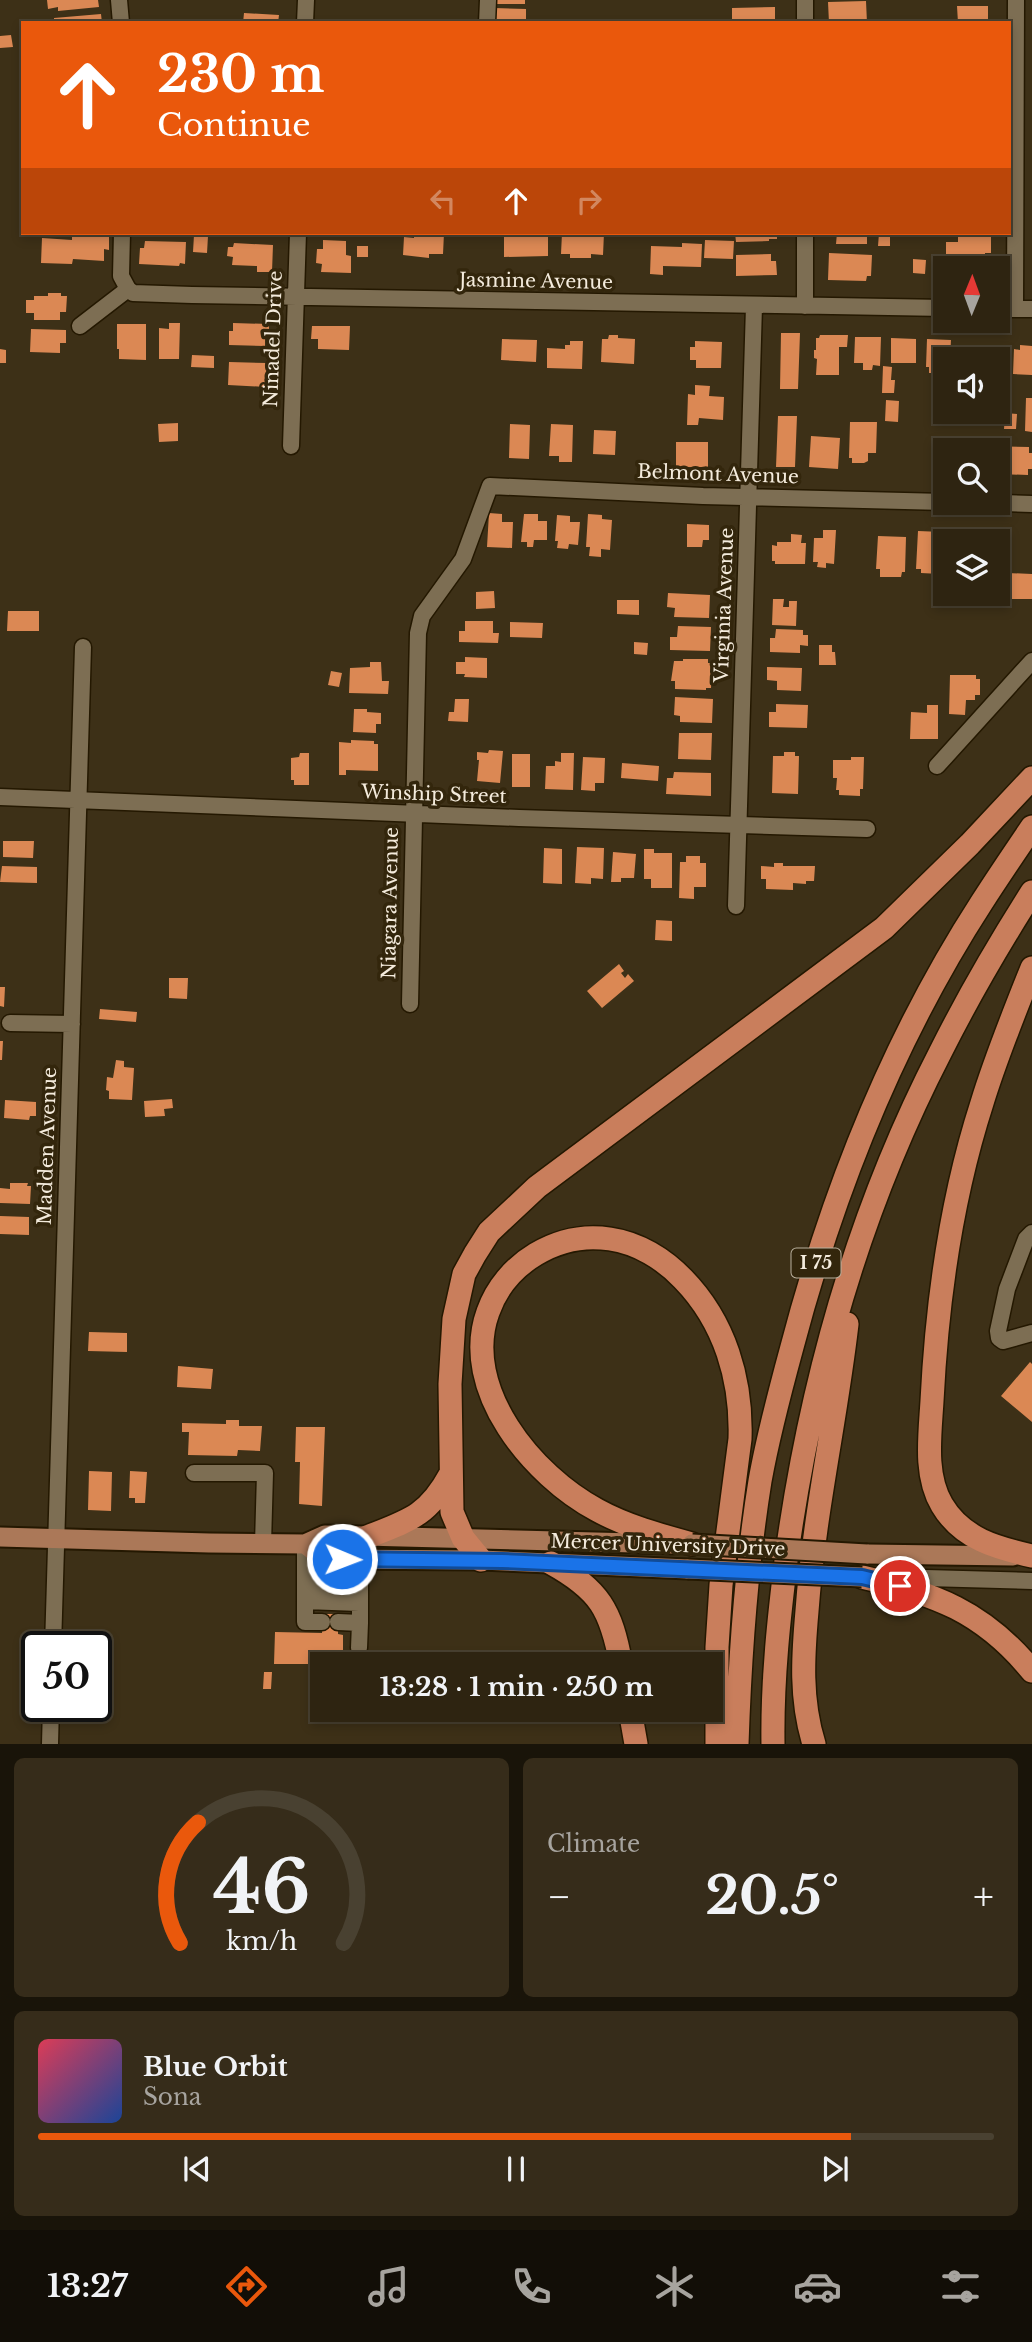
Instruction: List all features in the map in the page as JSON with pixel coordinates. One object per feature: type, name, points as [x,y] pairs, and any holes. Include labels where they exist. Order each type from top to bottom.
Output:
[{"type":"highway","points":[[481,1560],[463,1538],[452,1512],[450,1352],[464,1275],[489,1232],[537,1187],[884,928],[962,853],[1032,778]]},
{"type":"highway","name":"I 75","points":[[737,1744],[740,1654],[749,1558],[761,1478],[802,1307],[831,1216],[861,1136],[908,1035],[981,903],[1032,827]]},
{"type":"highway","name":"I 75","points":[[773,1744],[780,1602],[793,1513],[816,1396],[850,1272],[883,1180],[939,1054],[981,974],[1032,892]]},
{"type":"highway","points":[[1032,968],[995,1063],[963,1170],[939,1304],[934,1352],[930,1458],[935,1491],[952,1519],[966,1532],[982,1541],[1032,1556]]},
{"type":"highway","points":[[692,1544],[627,1524],[572,1496],[535,1463],[496,1406],[488,1386],[482,1347],[488,1311],[505,1281],[518,1267],[548,1247],[579,1239],[612,1239],[629,1243],[660,1259],[691,1287],[704,1304],[717,1325],[733,1365],[741,1415],[740,1439],[721,1585],[717,1647],[717,1744]]},
{"type":"highway","points":[[814,1744],[804,1701],[805,1626],[815,1525],[844,1352],[850,1272]]},
{"type":"highway","points":[[367,1537],[411,1519],[426,1509],[440,1494],[450,1475]]},
{"type":"highway","points":[[551,1563],[581,1581],[601,1604],[612,1622],[618,1652]]},
{"type":"highway","points":[[862,1577],[936,1597],[967,1613],[1016,1651],[1032,1671]]},
{"type":"highway","points":[[632,1722],[636,1744]]},
{"type":"main road","name":"Mercer University Drive","points":[[0,1537],[305,1544],[325,1535],[692,1544],[867,1554],[1032,1556]]},
{"type":"main road","name":"Mercer University Drive","points":[[305,1544],[324,1559],[481,1560],[862,1577]]},
{"type":"street","points":[[119,0],[121,21]]},
{"type":"street","points":[[305,21],[306,0]]},
{"type":"street","points":[[487,21],[488,0]]},
{"type":"street","points":[[805,0],[805,21]]},
{"type":"street","points":[[1015,309],[1016,0]]},
{"type":"street","points":[[80,326],[128,289],[121,276],[122,235]]},
{"type":"street","name":"Ninadel Drive","points":[[291,446],[298,235]]},
{"type":"street","points":[[805,235],[805,306]]},
{"type":"street","name":"Jasmine Avenue","points":[[128,289],[133,293],[296,298],[933,308]]},
{"type":"street","name":"Virginia Avenue","points":[[736,906],[754,306]]},
{"type":"street","points":[[1010,309],[1032,309]]},
{"type":"street","name":"Belmont Avenue","points":[[490,486],[933,502]]},
{"type":"street","name":"Niagara Avenue","points":[[410,1004],[418,633],[422,616],[463,559],[490,486]]},
{"type":"street","points":[[1010,503],[1032,504]]},
{"type":"street","name":"Madden Avenue","points":[[53,1631],[83,647]]},
{"type":"street","points":[[937,766],[1032,660]]},
{"type":"street","name":"Winship Street","points":[[0,797],[867,829]]},
{"type":"street","points":[[10,1023],[72,1024]]},
{"type":"street","points":[[1032,1233],[1026,1239],[1007,1289],[998,1331],[999,1338],[1003,1341],[1032,1333]]},
{"type":"street","points":[[194,1473],[265,1473],[263,1544]]},
{"type":"street","points":[[305,1544],[305,1622],[359,1623]]},
{"type":"street","points":[[359,1648],[360,1559]]},
{"type":"street","name":"Mercer University Drive","points":[[862,1577],[1032,1581]]},
{"type":"street","points":[[306,1584],[360,1595]]},
{"type":"street","points":[[306,1601],[360,1595]]},
{"type":"street","points":[[50,1744],[51,1722]]},
{"type":"building","points":[[47,0],[98,0],[99,7],[58,11],[58,7],[48,9]]},
{"type":"building","points":[[494,0],[525,0],[525,4],[494,4]]},
{"type":"building","points":[[866,1],[867,21],[829,21],[828,2]]},
{"type":"building","points":[[957,6],[988,6],[988,21],[958,21]]},
{"type":"building","points":[[775,7],[775,21],[732,21],[732,8]]},
{"type":"building","points":[[494,8],[526,9],[526,20],[494,19]]},
{"type":"building","points":[[244,13],[279,15],[278,21],[243,21]]},
{"type":"building","points":[[101,14],[102,21],[54,21],[54,18]]},
{"type":"building","points":[[11,35],[13,47],[0,48],[0,36]]},
{"type":"building","points":[[72,235],[109,235],[109,250],[104,249],[104,261],[73,259],[72,264],[41,263],[42,238],[72,240]]},
{"type":"building","points":[[194,235],[208,236],[207,253],[193,252]]},
{"type":"building","points":[[414,235],[444,235],[443,254],[429,254],[429,258],[403,255],[404,237],[414,238]]},
{"type":"building","points":[[504,235],[548,235],[548,256],[504,257]]},
{"type":"building","points":[[562,235],[604,235],[603,255],[570,258],[570,254],[561,254]]},
{"type":"building","points":[[735,235],[777,235],[777,239],[769,241],[736,242]]},
{"type":"building","points":[[837,235],[872,235],[867,237],[867,244],[836,244]]},
{"type":"building","points":[[879,235],[890,235],[890,246],[878,246]]},
{"type":"building","points":[[958,235],[991,236],[991,253],[985,253],[985,256],[946,255],[946,242],[958,242]]},
{"type":"building","points":[[323,240],[346,241],[346,255],[351,256],[351,273],[321,272],[322,264],[316,263],[317,249],[323,249]]},
{"type":"building","points":[[705,240],[734,241],[733,259],[704,258]]},
{"type":"building","points":[[145,241],[186,242],[185,264],[139,264],[140,248],[144,248]]},
{"type":"building","points":[[234,243],[273,245],[272,272],[257,272],[257,266],[232,265],[233,257],[227,256],[228,247],[233,247]]},
{"type":"building","points":[[682,243],[702,244],[701,267],[663,266],[663,275],[650,274],[651,246],[682,247]]},
{"type":"building","points":[[357,246],[368,246],[368,257],[357,257]]},
{"type":"building","points":[[829,253],[872,255],[871,276],[867,276],[866,281],[828,280]]},
{"type":"building","points":[[771,254],[771,261],[776,261],[777,275],[736,276],[736,255]]},
{"type":"building","points":[[913,259],[926,260],[925,274],[913,273]]},
{"type":"building","points":[[48,293],[67,296],[66,312],[60,312],[60,320],[34,320],[34,313],[26,313],[26,300],[34,300],[34,296],[48,296]]},
{"type":"building","points":[[169,323],[180,323],[179,359],[159,359],[159,328],[169,329]]},
{"type":"building","points":[[233,323],[269,324],[269,338],[265,338],[265,346],[229,345],[229,331],[233,331]]},
{"type":"building","points":[[117,324],[146,324],[146,360],[119,359]]},
{"type":"building","points":[[312,326],[350,326],[349,350],[318,349],[318,339],[311,339]]},
{"type":"building","points":[[31,329],[66,330],[66,343],[60,343],[60,353],[30,352]]},
{"type":"building","points":[[781,333],[800,333],[798,389],[780,389]]},
{"type":"building","points":[[609,335],[635,339],[634,364],[601,362],[602,339],[608,339]]},
{"type":"building","points":[[820,335],[848,335],[847,347],[839,347],[839,375],[816,375],[817,359],[814,358],[814,350],[816,338]]},
{"type":"building","points":[[855,337],[881,337],[880,366],[873,365],[872,370],[863,370],[863,363],[854,363]]},
{"type":"building","points":[[891,338],[916,339],[916,363],[891,363]]},
{"type":"building","points":[[502,339],[537,340],[536,362],[501,360]]},
{"type":"building","points":[[927,339],[951,340],[951,347],[933,347],[933,373],[929,373],[929,367],[926,367]]},
{"type":"building","points":[[570,341],[583,341],[582,369],[547,368],[547,348],[565,349],[565,345],[570,345]]},
{"type":"building","points":[[695,341],[722,342],[721,368],[696,368],[696,360],[690,360],[690,347],[695,347]]},
{"type":"building","points":[[1020,345],[1032,346],[1032,375],[1013,374],[1014,349],[1020,350]]},
{"type":"building","points":[[0,349],[6,350],[6,363],[0,363]]},
{"type":"building","points":[[192,355],[214,356],[214,368],[191,367]]},
{"type":"building","points":[[229,362],[267,363],[266,387],[228,385]]},
{"type":"building","points":[[883,366],[892,367],[894,393],[882,393]]},
{"type":"building","points":[[695,385],[710,386],[709,396],[724,397],[723,420],[699,418],[698,425],[687,425],[688,394],[695,395]]},
{"type":"building","points":[[1026,398],[1032,398],[1032,432],[1025,431]]},
{"type":"building","points":[[886,400],[899,401],[898,422],[885,421]]},
{"type":"building","points":[[1010,413],[1017,414],[1016,429],[1004,429],[1004,424],[1010,424]]},
{"type":"building","points":[[778,416],[797,416],[795,467],[776,467]]},
{"type":"building","points":[[850,422],[877,422],[876,453],[868,453],[868,461],[864,463],[852,463],[852,458],[849,458]]},
{"type":"building","points":[[178,423],[178,441],[159,442],[158,424]]},
{"type":"building","points":[[510,424],[530,425],[529,459],[509,458]]},
{"type":"building","points":[[551,424],[573,425],[572,462],[559,462],[559,456],[549,456]]},
{"type":"building","points":[[594,430],[616,431],[615,455],[593,454]]},
{"type":"building","points":[[811,436],[840,438],[838,469],[809,467]]},
{"type":"building","points":[[676,442],[708,442],[708,467],[676,467]]},
{"type":"building","points":[[1010,447],[1029,447],[1029,453],[1032,453],[1032,469],[1028,469],[1028,475],[1010,474]]},
{"type":"building","points":[[489,513],[502,514],[502,522],[513,522],[512,548],[487,547]]},
{"type":"building","points":[[524,514],[538,514],[538,521],[547,521],[547,540],[534,540],[533,547],[527,547],[527,542],[521,542]]},
{"type":"building","points":[[588,514],[602,515],[602,519],[612,520],[610,550],[601,549],[601,557],[589,556],[590,547],[586,547]]},
{"type":"building","points":[[557,515],[570,516],[570,522],[580,522],[578,545],[569,544],[568,549],[557,548]]},
{"type":"building","points":[[687,524],[709,525],[709,540],[703,540],[702,547],[687,547]]},
{"type":"building","points":[[823,530],[836,530],[834,564],[826,563],[826,568],[817,567],[818,562],[813,562],[814,538],[823,538]]},
{"type":"building","points":[[918,531],[933,532],[933,574],[921,573],[921,569],[916,569]]},
{"type":"building","points":[[791,534],[802,535],[801,543],[806,543],[805,564],[775,564],[775,561],[772,561],[772,545],[777,546],[777,542],[791,542]]},
{"type":"building","points":[[878,536],[906,537],[905,572],[902,572],[901,577],[880,577],[880,569],[876,569]]},
{"type":"building","points":[[1010,573],[1032,574],[1032,599],[1010,599]]},
{"type":"building","points":[[494,591],[495,608],[476,609],[476,592]]},
{"type":"building","points":[[668,593],[710,595],[709,618],[674,617],[675,608],[667,607]]},
{"type":"building","points":[[773,599],[784,599],[783,607],[789,607],[789,601],[797,601],[796,626],[772,625]]},
{"type":"building","points":[[617,600],[639,600],[639,615],[617,614]]},
{"type":"building","points":[[8,611],[39,611],[39,631],[7,631]]},
{"type":"building","points":[[465,621],[493,621],[493,633],[499,633],[498,643],[459,642],[459,631],[465,631]]},
{"type":"building","points":[[510,622],[543,623],[542,638],[510,637]]},
{"type":"building","points":[[678,626],[711,627],[710,651],[670,650],[670,637],[677,637]]},
{"type":"building","points":[[776,629],[803,630],[803,635],[808,635],[808,646],[800,645],[800,653],[770,652],[770,638],[775,638]]},
{"type":"building","points":[[634,642],[648,643],[647,655],[634,654]]},
{"type":"building","points":[[819,645],[832,645],[836,665],[819,665]]},
{"type":"building","points":[[465,657],[487,658],[487,678],[456,674],[456,662],[465,662]]},
{"type":"building","points":[[708,659],[708,663],[712,663],[711,688],[675,689],[675,681],[671,681],[674,661]]},
{"type":"building","points":[[370,662],[381,662],[382,681],[389,681],[388,694],[349,693],[350,668],[370,667]]},
{"type":"building","points":[[767,667],[802,668],[801,691],[777,690],[777,681],[767,680]]},
{"type":"building","points":[[331,671],[342,673],[339,687],[328,685]]},
{"type":"building","points":[[950,675],[976,675],[976,679],[980,679],[980,695],[975,695],[975,700],[966,700],[965,715],[949,714]]},
{"type":"building","points":[[675,697],[713,699],[712,723],[680,722],[680,716],[674,715]]},
{"type":"building","points":[[455,699],[469,699],[468,722],[448,721],[449,712],[454,712]]},
{"type":"building","points":[[776,704],[808,705],[807,728],[769,727],[769,712],[776,712]]},
{"type":"building","points":[[927,705],[938,705],[938,739],[910,739],[911,712],[927,713]]},
{"type":"building","points":[[354,709],[381,713],[381,724],[376,724],[376,733],[353,732]]},
{"type":"building","points":[[679,733],[712,733],[711,760],[678,759]]},
{"type":"building","points":[[351,740],[374,741],[374,744],[378,744],[378,771],[346,770],[346,775],[339,775],[339,742],[351,743]]},
{"type":"building","points":[[489,750],[503,751],[500,783],[477,781],[477,752],[488,753]]},
{"type":"building","points":[[784,752],[795,752],[795,756],[799,756],[798,794],[772,793],[773,756],[784,756]]},
{"type":"building","points":[[300,753],[309,753],[309,785],[294,785],[294,780],[291,780],[291,758],[299,757]]},
{"type":"building","points":[[561,753],[574,753],[573,790],[545,789],[546,766],[555,766],[555,761],[561,762]]},
{"type":"building","points":[[512,754],[530,754],[530,787],[512,787]]},
{"type":"building","points":[[583,757],[605,758],[604,783],[595,783],[595,791],[581,790]]},
{"type":"building","points":[[851,757],[864,757],[863,789],[860,789],[860,796],[839,795],[839,790],[836,790],[837,778],[833,778],[833,760],[851,760]]},
{"type":"building","points":[[622,763],[659,766],[658,781],[621,778]]},
{"type":"building","points":[[674,772],[711,773],[711,796],[666,794],[667,778],[673,778]]},
{"type":"building","points":[[3,841],[34,841],[33,858],[3,857]]},
{"type":"building","points":[[577,847],[604,848],[603,879],[591,878],[591,884],[575,883]]},
{"type":"building","points":[[544,848],[562,849],[562,884],[543,883]]},
{"type":"building","points":[[644,849],[654,849],[654,853],[672,853],[672,888],[651,888],[651,879],[644,879]]},
{"type":"building","points":[[613,852],[636,854],[634,878],[621,878],[621,882],[611,882]]},
{"type":"building","points":[[686,856],[700,856],[700,863],[706,863],[706,887],[694,887],[694,899],[679,898],[680,862],[686,862]]},
{"type":"building","points":[[774,863],[783,863],[783,866],[815,866],[814,881],[806,881],[806,884],[793,883],[793,890],[766,889],[766,879],[761,879],[761,866],[774,867]]},
{"type":"building","points":[[2,866],[37,867],[37,883],[0,882]]},
{"type":"building","points":[[656,920],[672,921],[672,941],[655,940]]},
{"type":"building","points":[[619,964],[625,978],[628,974],[634,981],[602,1008],[587,991]]},
{"type":"building","points":[[169,978],[188,978],[187,999],[169,998]]},
{"type":"building","points":[[0,987],[5,987],[4,1007],[0,1006]]},
{"type":"building","points":[[100,1009],[137,1012],[136,1022],[99,1019]]},
{"type":"building","points":[[0,1041],[3,1041],[2,1060],[0,1060]]},
{"type":"building","points":[[116,1060],[124,1061],[124,1067],[134,1068],[132,1100],[109,1099],[109,1091],[106,1090],[107,1077],[113,1078]]},
{"type":"building","points":[[172,1099],[173,1108],[164,1109],[165,1116],[145,1117],[144,1101]]},
{"type":"building","points":[[5,1100],[36,1102],[36,1116],[30,1116],[29,1120],[4,1118]]},
{"type":"building","points":[[10,1183],[28,1183],[27,1186],[31,1186],[30,1204],[0,1203],[0,1188],[10,1189]]},
{"type":"building","points":[[0,1216],[29,1217],[29,1235],[0,1234]]},
{"type":"building","points":[[89,1332],[127,1333],[127,1352],[88,1351]]},
{"type":"building","points":[[1030,1362],[1032,1364],[1032,1422],[1001,1396]]},
{"type":"building","points":[[178,1366],[213,1369],[211,1389],[177,1387]]},
{"type":"building","points":[[226,1420],[239,1420],[239,1426],[262,1426],[260,1451],[238,1450],[237,1456],[188,1455],[189,1432],[182,1432],[182,1423],[226,1424]]},
{"type":"building","points":[[296,1427],[325,1427],[322,1506],[299,1504],[300,1462],[295,1462]]},
{"type":"building","points":[[89,1471],[112,1472],[111,1511],[88,1510]]},
{"type":"building","points":[[130,1471],[147,1472],[145,1503],[135,1503],[135,1498],[129,1498]]},
{"type":"building","points":[[323,1614],[338,1614],[338,1634],[343,1635],[343,1652],[310,1652],[310,1664],[274,1664],[275,1632],[322,1633]]},
{"type":"building","points":[[264,1672],[272,1672],[271,1689],[263,1689]]},
{"type":"route","points":[[342,1559],[502,1561],[862,1577],[900,1586]]}]
